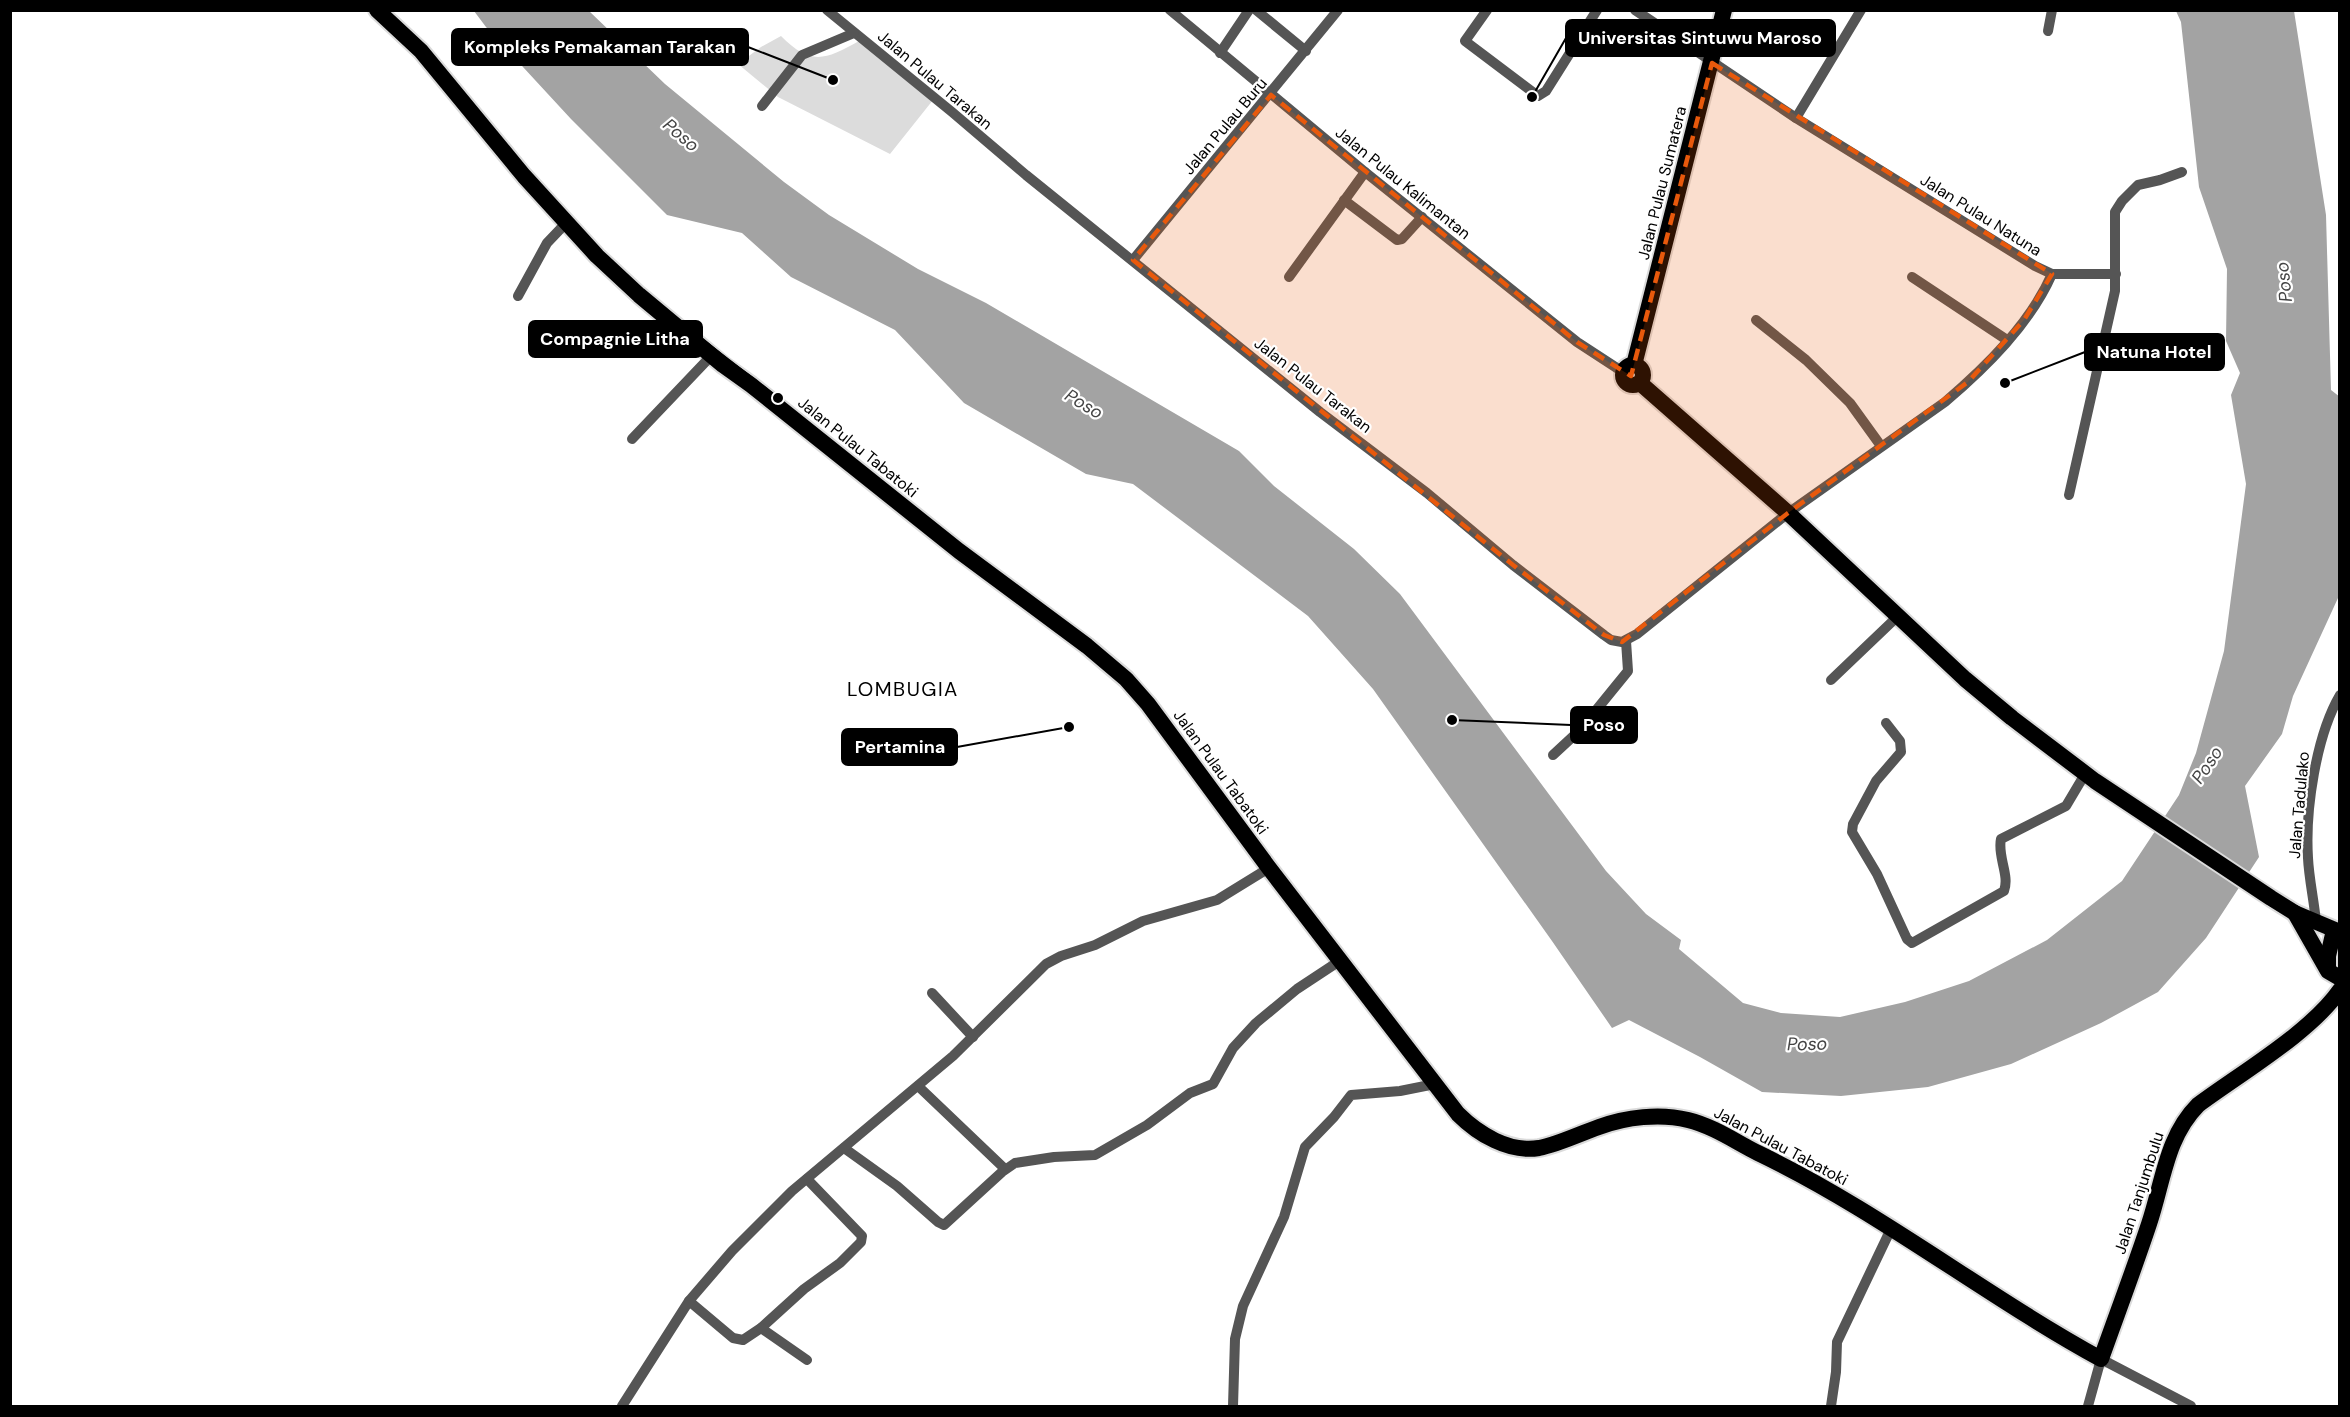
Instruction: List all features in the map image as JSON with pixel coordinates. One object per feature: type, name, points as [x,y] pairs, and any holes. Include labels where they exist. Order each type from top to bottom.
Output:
[{"type":"highway","name":"Jalan Pulau Tabatoki","points":[[377,10],[421,51],[524,176],[621,279],[712,356],[959,551],[1086,646],[1126,679],[1148,704],[1269,868],[1458,1114],[1477,1132],[1509,1145],[1537,1149],[1602,1126],[1640,1118],[1676,1118],[1699,1123],[1812,1181],[2022,1314],[2101,1359]]},
{"type":"highway","name":"Jalan Pulau Sumatera","points":[[1629,368],[1712,63],[1724,10]]},
{"type":"highway","points":[[1629,368],[1642,370],[1644,377],[1640,383],[1788,513],[1898,617],[2012,718],[2090,777],[2271,898],[2295,913],[2337,931],[2328,956],[2337,994]]},
{"type":"highway","points":[[2295,913],[2334,974]]},
{"type":"highway","name":"Jalan Tanjumbulu","points":[[2101,1359],[2150,1222],[2170,1150],[2184,1122],[2198,1105],[2299,1031],[2337,994]]},
{"type":"street","name":"Jalan Pulau Tarakan","points":[[827,10],[1026,175],[1320,412],[1427,493],[1513,565],[1611,640],[1626,641]]},
{"type":"street","name":"Jalan Pulau Kalimantan","points":[[1170,10],[1365,172],[1577,342],[1629,368]]},
{"type":"street","points":[[1220,53],[1249,10]]},
{"type":"street","points":[[1256,10],[1306,51]]},
{"type":"street","name":"Jalan Pulau Buru","points":[[1133,260],[1271,95],[1338,10]]},
{"type":"street","points":[[1487,10],[1465,41],[1538,96],[1546,91],[1597,10]]},
{"type":"street","name":"Jalan Pulau Natuna","points":[[1635,10],[1796,118],[2035,266],[2052,274],[2041,297],[2007,340],[1968,382],[1945,402],[1788,513]]},
{"type":"street","points":[[1796,118],[1861,10]]},
{"type":"street","points":[[2048,31],[2052,10]]},
{"type":"street","points":[[762,106],[802,55],[854,33]]},
{"type":"street","points":[[1289,277],[1365,172]]},
{"type":"street","points":[[2069,495],[2114,298],[2116,274],[2114,225],[2117,208],[2138,185],[2182,172]]},
{"type":"street","points":[[1344,200],[1397,240],[1402,239],[1422,217]]},
{"type":"street","points":[[518,296],[547,243],[567,222]]},
{"type":"street","points":[[2052,274],[2116,274]]},
{"type":"street","points":[[1912,278],[2007,340]]},
{"type":"street","points":[[1756,320],[1806,360],[1850,403],[1881,446]]},
{"type":"street","points":[[632,439],[712,356]]},
{"type":"street","points":[[1553,755],[1580,730],[1628,671],[1626,641],[1788,513]]},
{"type":"street","points":[[1831,680],[1898,617]]},
{"type":"street","name":"Jalan Tadulako","points":[[2316,922],[2307,856],[2312,795],[2321,736],[2340,695]]},
{"type":"street","points":[[1886,723],[1900,741],[1901,752],[1876,781],[1853,824],[1852,832],[1873,866],[1910,942],[1913,943],[2002,892],[2006,883],[2001,840],[2066,806],[2090,777]]},
{"type":"street","points":[[626,1405],[689,1300],[732,1251],[792,1191],[973,1037],[1046,964],[1095,945],[1143,921],[1217,900],[1269,868]]},
{"type":"street","points":[[844,1148],[890,1181],[943,1225],[1005,1169],[1015,1163],[1054,1156],[1092,1156],[1127,1138],[1190,1093],[1214,1083],[1230,1052],[1248,1031],[1297,988],[1341,960]]},
{"type":"street","points":[[932,993],[973,1037]]},
{"type":"street","points":[[1233,1407],[1235,1339],[1239,1316],[1284,1217],[1305,1147],[1334,1117],[1351,1095],[1400,1091],[1435,1084]]},
{"type":"street","points":[[918,1086],[1005,1169]]},
{"type":"street","points":[[689,1300],[735,1340],[744,1339],[760,1328],[804,1288],[842,1261],[862,1240],[861,1235],[807,1179]]},
{"type":"street","points":[[1831,1407],[1835,1385],[1837,1342],[1889,1233],[1889,1228]]},
{"type":"street","points":[[760,1328],[807,1360]]},
{"type":"street","points":[[2088,1407],[2101,1359],[2191,1407]]},
{"type":"highlighted area","points":[[1712,63],[2052,274],[2024,320],[1968,382],[1788,513],[1622,642],[1604,635],[1513,565],[1133,260],[1271,95],[1577,342],[1631,376]]},
{"type":"shaded area","points":[[781,36],[801,52],[818,57],[827,56],[859,41],[933,100],[890,154],[778,97],[738,64]]},
{"type":"water","points":[[474,11],[589,11],[665,84],[784,182],[829,215],[918,269],[986,303],[1239,451],[1274,486],[1354,549],[1400,594],[1606,871],[1646,914],[1681,940],[1679,949],[1743,1003],[1781,1013],[1840,1017],[1905,1002],[1969,981],[2047,940],[2122,881],[2179,795],[2196,753],[2224,651],[2246,484],[2231,395],[2240,373],[2226,341],[2227,269],[2199,187],[2181,22],[2176,11],[2294,11],[2326,215],[2331,390],[2340,397],[2339,576],[2338,598],[2293,696],[2282,734],[2245,786],[2259,857],[2206,938],[2158,992],[2101,1023],[2011,1064],[1928,1087],[1841,1096],[1762,1092],[1629,1020],[1612,1028],[1373,689],[1308,616],[1133,484],[1086,474],[964,403],[895,330],[791,277],[742,233],[667,215],[571,119]]},
{"type":"place","name":"Kompleks Pemakaman Tarakan","points":[[833,80]]},
{"type":"place","name":"Universitas Sintuwu Maroso","points":[[1532,97]]},
{"type":"place","name":"Natuna Hotel","points":[[2005,383]]},
{"type":"place","name":"Compagnie Litha","points":[[778,398]]},
{"type":"place","name":"Poso","points":[[1452,720]]},
{"type":"place","name":"Pertamina","points":[[1069,727]]},
{"type":"district","name":"LOMBUGIA","points":[[903,689]]}]
